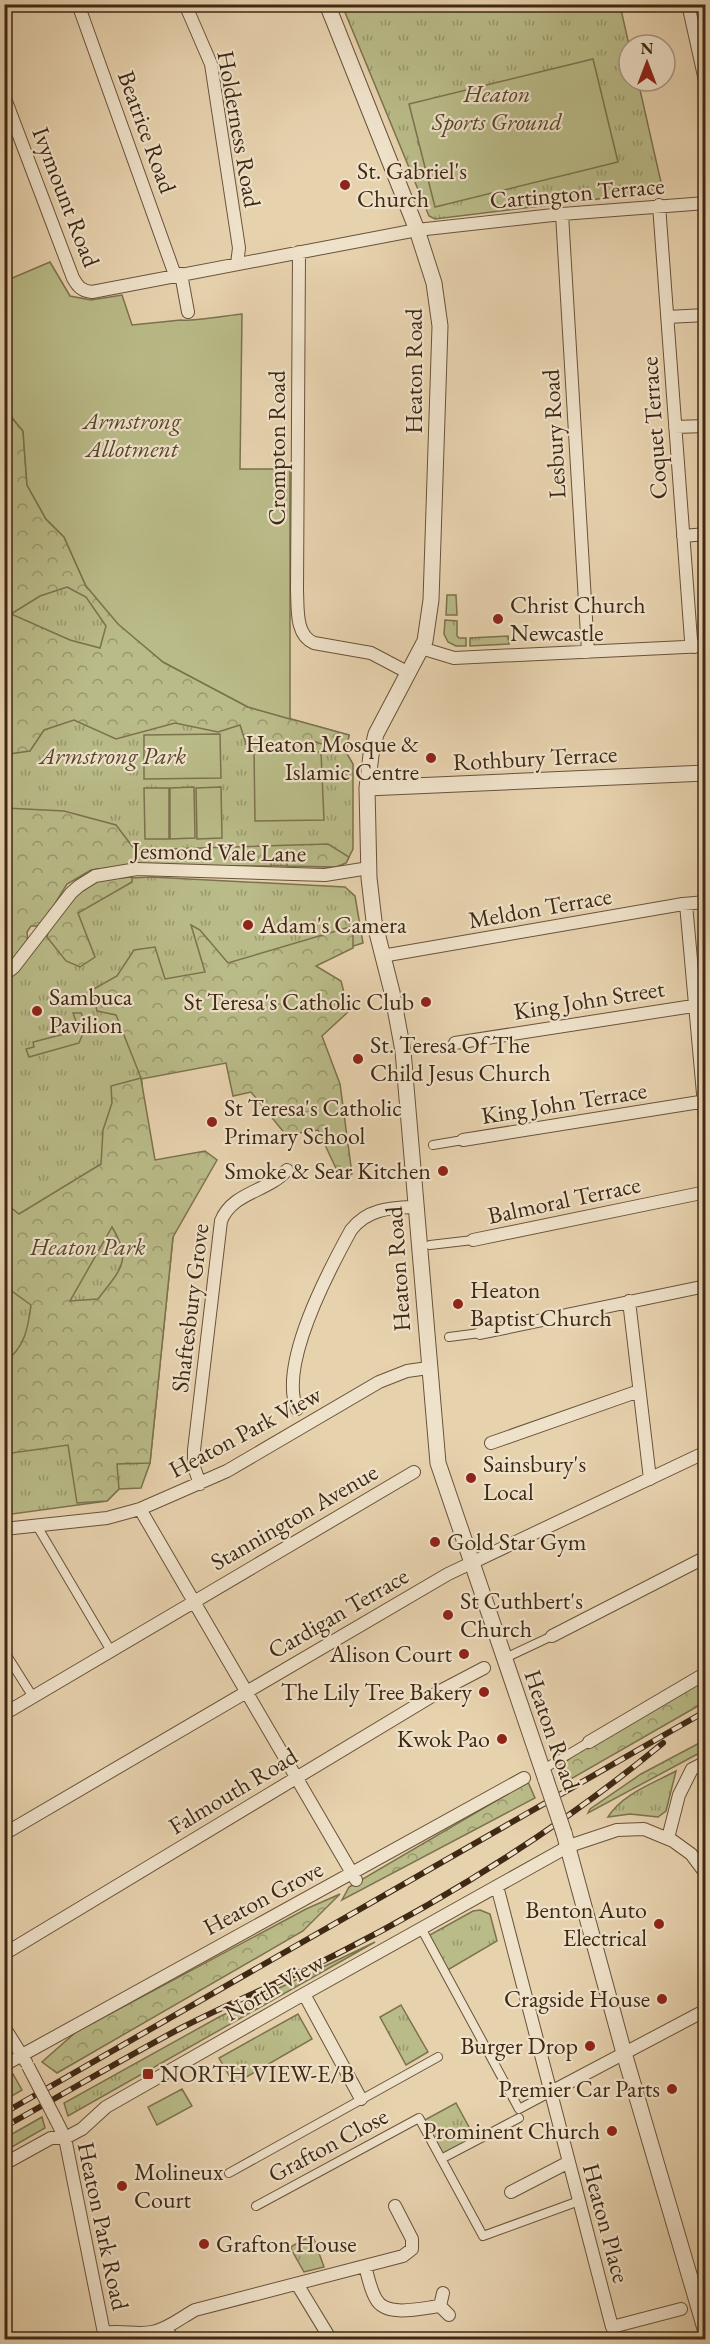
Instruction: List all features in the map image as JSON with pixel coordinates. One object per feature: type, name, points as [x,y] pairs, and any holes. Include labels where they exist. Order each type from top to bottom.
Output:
[{"type":"street","name":"Beatrice Road","points":[[78,4],[178,275],[188,312]]},
{"type":"street","name":"Holderness Road","points":[[185,4],[211,64],[239,248],[237,264]]},
{"type":"street","name":"Heaton Road","points":[[327,4],[417,230],[430,266],[438,304],[440,352],[431,600],[427,634],[376,734],[367,788],[369,868],[374,921],[392,992],[403,1051],[428,1368],[438,1463],[566,1840],[624,2053],[705,2332]]},
{"type":"street","points":[[688,4],[705,85]]},
{"type":"street","name":"Ivymount Road","points":[[4,96],[73,278],[80,289],[92,292],[178,275]]},
{"type":"street","name":"Cartington Terrace","points":[[178,275],[417,230],[562,214],[705,203]]},
{"type":"street","name":"Coquet Terrace","points":[[659,206],[691,640],[700,647]]},
{"type":"street","name":"Lesbury Road","points":[[562,214],[588,652]]},
{"type":"street","name":"Crompton Road","points":[[299,252],[297,591],[299,623],[309,641],[371,653],[407,672]]},
{"type":"street","points":[[667,317],[705,315]]},
{"type":"street","points":[[675,427],[705,426]]},
{"type":"street","points":[[683,536],[705,534]]},
{"type":"street","points":[[421,648],[454,658],[700,647]]},
{"type":"street","name":"Rothbury Terrace","points":[[367,788],[705,773]]},
{"type":"street","name":"Jesmond Vale Lane","points":[[4,975],[14,967],[71,893],[95,876],[137,868],[325,875],[369,868]]},
{"type":"street","name":"Meldon Terrace","points":[[382,956],[705,902]]},
{"type":"street","points":[[686,904],[700,1005],[705,1127]]},
{"type":"street","name":"King John Street","points":[[455,1043],[700,1005]]},
{"type":"street","name":"King John Terrace","points":[[433,1145],[704,1102]]},
{"type":"street","name":"Shaftesbury Grove","points":[[200,1484],[194,1467],[194,1450],[221,1221],[227,1210],[236,1202],[275,1181],[287,1170]]},
{"type":"street","name":"Balmoral Terrace","points":[[430,1245],[473,1240],[705,1191]]},
{"type":"street","points":[[297,1409],[293,1386],[300,1338],[351,1230],[361,1220],[378,1210],[416,1207]]},
{"type":"street","points":[[449,1337],[480,1333],[705,1286]]},
{"type":"street","points":[[629,1302],[650,1479]]},
{"type":"street","name":"Heaton Park View","points":[[4,1529],[107,1518],[140,1509],[200,1484],[242,1463],[380,1382],[407,1371],[428,1368]]},
{"type":"street","points":[[491,1443],[639,1391]]},
{"type":"street","name":"Cardigan Terrace","points":[[4,1834],[471,1562],[705,1452]]},
{"type":"street","name":"Stannington Avenue","points":[[4,1714],[195,1599],[414,1472]]},
{"type":"street","points":[[140,1509],[195,1599],[246,1692],[355,1878]]},
{"type":"street","points":[[37,1526],[111,1651]]},
{"type":"street","points":[[503,1659],[705,1557]]},
{"type":"street","points":[[4,1651],[33,1697]]},
{"type":"street","name":"Falmouth Road","points":[[4,1954],[442,1690],[484,1668]]},
{"type":"street","points":[[544,1775],[589,1742],[705,1673]]},
{"type":"street","points":[[668,1838],[679,1795],[692,1769],[705,1762]]},
{"type":"street","name":"Heaton Grove","points":[[4,2065],[355,1878],[524,1778]]},
{"type":"street","name":"North View","points":[[4,2164],[51,2138],[65,2138],[82,2129],[106,2108],[497,1886],[566,1840],[617,1830],[644,1829],[668,1838],[692,1854],[705,1874]]},
{"type":"street","name":"Heaton Place","points":[[497,1886],[612,2327],[681,2309]]},
{"type":"street","points":[[421,1928],[519,2109],[705,2010]]},
{"type":"street","points":[[304,1994],[361,2099]]},
{"type":"street","name":"Heaton Park Road","points":[[4,2027],[28,2066],[65,2138],[105,2336]]},
{"type":"street","points":[[229,2173],[438,2057]]},
{"type":"street","name":"Grafton Close","points":[[256,2206],[419,2118],[441,2158]]},
{"type":"street","points":[[519,2118],[441,2158],[483,2236],[579,2201]]},
{"type":"street","points":[[511,2192],[569,2162]]},
{"type":"street","points":[[105,2336],[116,2331],[152,2332],[166,2327],[195,2310],[403,2256],[412,2249],[412,2239],[395,2206]]},
{"type":"street","points":[[365,2266],[376,2300],[384,2307],[396,2310],[444,2305]]},
{"type":"street","points":[[297,2284],[331,2340]]},
{"type":"street","points":[[166,2327],[177,2340]]},
{"type":"green space","name":"Heaton Sports Ground","points":[[342,5],[620,5],[626,33],[617,33],[617,93],[641,93],[663,191],[435,219],[429,216]]},
{"type":"green space","points":[[593,59],[618,162],[435,207],[409,104]]},
{"type":"green space","name":"Armstrong Allotment","points":[[50,262],[70,296],[91,300],[122,295],[132,325],[242,314],[240,469],[290,469],[290,719],[248,707],[163,662],[118,624],[86,586],[64,537],[46,519],[27,485],[23,431],[5,409],[5,278],[10,279]]},
{"type":"green space","name":"Armstrong Park","points":[[4,409],[163,662],[248,707],[349,735],[346,752],[353,764],[353,849],[346,863],[336,867],[87,862],[45,890],[5,957]]},
{"type":"green space","points":[[4,409],[23,431],[27,485],[46,519],[64,537],[86,586],[163,662],[248,707],[349,735],[346,752],[313,741],[263,747],[246,744],[240,725],[218,732],[175,723],[116,739],[74,720],[44,730],[30,751],[9,754],[5,757]],"holes":[[[67,587],[86,597],[106,626],[100,648],[70,640],[11,614],[40,596]]]},
{"type":"green space","points":[[447,595],[456,595],[457,615],[446,615]]},
{"type":"green space","points":[[445,620],[457,621],[457,636],[466,638],[466,646],[456,646],[448,642],[444,634]]},
{"type":"green space","points":[[508,636],[509,644],[470,646],[470,638]]},
{"type":"green space","points":[[220,734],[221,778],[144,779],[144,735]]},
{"type":"green space","points":[[254,751],[321,752],[324,820],[255,821]]},
{"type":"green space","points":[[194,787],[195,838],[170,839],[170,788]]},
{"type":"green space","points":[[221,787],[222,838],[197,839],[196,788]]},
{"type":"green space","points":[[144,788],[169,788],[169,839],[145,839]]},
{"type":"green space","points":[[5,808],[64,811],[116,825],[135,850],[328,844],[349,857],[346,863],[336,867],[287,866],[287,859],[271,859],[271,866],[134,865],[91,870],[67,884],[41,926],[31,926],[27,932],[28,943],[5,969]]},
{"type":"green space","points":[[132,877],[132,882],[78,913],[95,957],[80,967],[66,961],[47,937],[48,932],[76,894],[93,880]]},
{"type":"green space","name":"Heaton Park","points":[[151,877],[345,887],[355,896],[363,943],[210,991],[137,1022],[148,1160],[173,1237],[150,1463],[141,1488],[119,1489],[107,1501],[5,1515],[5,982],[93,880]]},
{"type":"green space","points":[[191,925],[200,930],[228,963],[353,926],[353,948],[316,966],[341,981],[349,1011],[322,1036],[340,1084],[352,1174],[341,1179],[318,1130],[286,1135],[251,1092],[233,1096],[226,1063],[141,1079],[155,1160],[205,1151],[217,1160],[173,1237],[150,1463],[117,1464],[119,1489],[107,1501],[77,1503],[68,1445],[5,1454],[5,1362],[21,1343],[27,1329],[31,1305],[5,1286],[5,1203],[19,1214],[101,1164],[103,1130],[112,1103],[111,1086],[141,1078],[116,1015],[97,1011],[92,990],[117,976],[134,950],[155,947],[165,979],[205,972]],"holes":[[[112,1227],[123,1257],[118,1272],[106,1289],[98,1299],[70,1301]]]},
{"type":"green space","points":[[73,1013],[81,1013],[86,1026],[79,1043],[29,1057],[26,1049],[34,1047],[33,1042],[72,1032],[77,1024]]},
{"type":"green space","points":[[705,1678],[705,1702],[562,1784],[561,1769],[577,1752]]},
{"type":"green space","points":[[705,1740],[705,1750],[588,1813],[590,1809],[641,1774]]},
{"type":"green space","points":[[676,1771],[666,1811],[658,1817],[630,1814],[608,1817],[621,1802]]},
{"type":"green space","points":[[528,1782],[535,1798],[342,1900],[349,1887]]},
{"type":"green space","points":[[340,1894],[303,1931],[57,2073],[42,2062],[76,2032],[306,1909]]},
{"type":"green space","points":[[480,1910],[490,1914],[497,1941],[446,1971],[428,1936],[473,1911]]},
{"type":"green space","points":[[375,1942],[68,2116],[64,2103],[219,2017]]},
{"type":"green space","points":[[401,2005],[428,2052],[406,2065],[380,2017]]},
{"type":"green space","points":[[298,2014],[312,2039],[234,2084],[219,2058]]},
{"type":"green space","points":[[13,2074],[22,2090],[5,2100],[5,2078]]},
{"type":"green space","points":[[182,2089],[192,2106],[157,2125],[148,2107]]},
{"type":"green space","points":[[456,2103],[476,2140],[442,2159],[421,2122]]},
{"type":"green space","points":[[42,2117],[45,2128],[5,2151],[5,2138]]},
{"type":"green space","points":[[309,2237],[314,2239],[324,2267],[304,2272],[291,2249],[292,2246]]},
{"type":"railway","points":[[4,2113],[706,1711]]},
{"type":"railway","points":[[4,2127],[183,2027],[320,1963],[466,1883],[587,1802],[663,1743]]},
{"type":"place","name":"St. Gabriel's Church","points":[[345,185]]},
{"type":"place","name":"Christ Church Newcastle","points":[[498,619]]},
{"type":"place","name":"Heaton Mosque & Islamic Centre","points":[[431,758]]},
{"type":"place","name":"Adam's Camera","points":[[248,925]]},
{"type":"place","name":"St Teresa's Catholic Club","points":[[426,1002]]},
{"type":"place","name":"Sambuca Pavilion","points":[[37,1011]]},
{"type":"place","name":"St. Teresa Of The Child Jesus Church","points":[[358,1059]]},
{"type":"place","name":"St Teresa's Catholic Primary School","points":[[212,1122]]},
{"type":"place","name":"Smoke & Sear Kitchen","points":[[443,1171]]},
{"type":"place","name":"Heaton Baptist Church","points":[[458,1304]]},
{"type":"place","name":"Sainsbury's Local","points":[[471,1478]]},
{"type":"place","name":"Gold Star Gym","points":[[435,1542]]},
{"type":"place","name":"St Cuthbert's Church","points":[[448,1615]]},
{"type":"place","name":"Alison Court","points":[[464,1654]]},
{"type":"place","name":"The Lily Tree Bakery","points":[[484,1692]]},
{"type":"place","name":"Kwok Pao","points":[[502,1739]]},
{"type":"place","name":"Benton Auto Electrical","points":[[659,1924]]},
{"type":"place","name":"Cragside House","points":[[662,1999]]},
{"type":"place","name":"Burger Drop","points":[[590,2046]]},
{"type":"place","name":"NORTH VIEW-E/B","points":[[148,2074]]},
{"type":"place","name":"Premier Car Parts","points":[[672,2089]]},
{"type":"place","name":"Prominent Church","points":[[612,2131]]},
{"type":"place","name":"Molineux Court","points":[[122,2186]]},
{"type":"place","name":"Grafton House","points":[[204,2244]]}]
